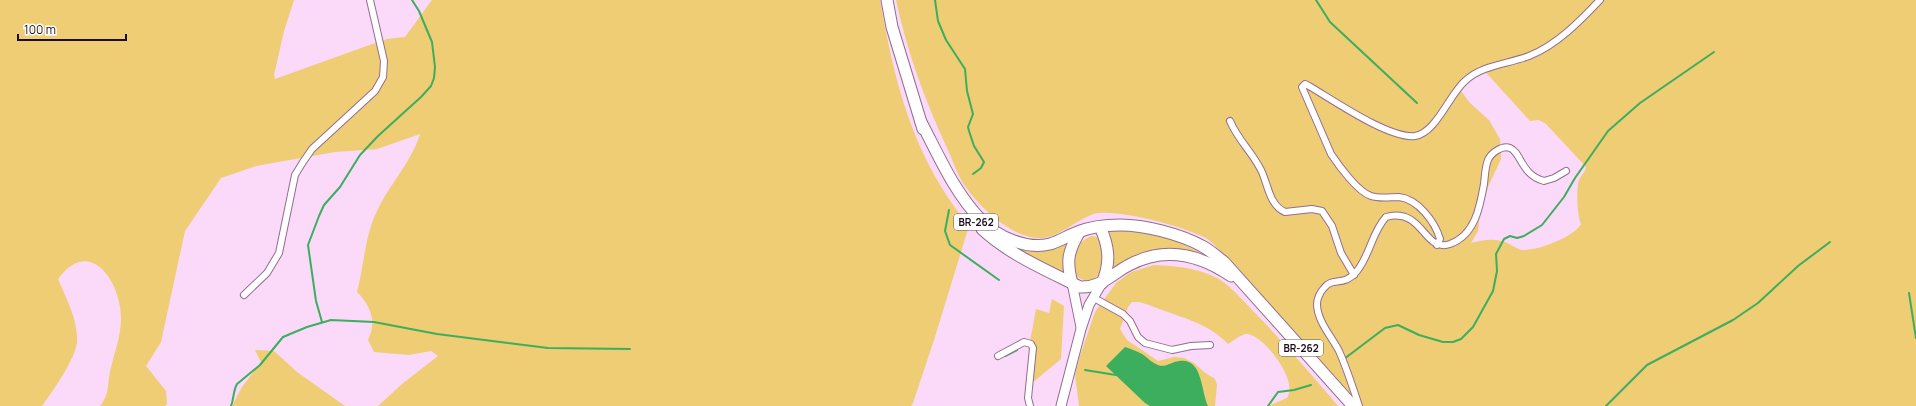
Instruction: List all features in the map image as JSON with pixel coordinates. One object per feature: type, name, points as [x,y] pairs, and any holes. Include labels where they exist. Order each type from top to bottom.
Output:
[{"type":"highway","name":"BR-262","points":[[887,0],[892,27],[922,122],[955,187],[982,221],[1012,240],[1030,245],[1050,244],[1080,231],[1120,225],[1146,227],[1175,235],[1202,246],[1224,262],[1353,406]]},
{"type":"highway","name":"BR-262","points":[[922,122],[924,136],[931,154],[943,177],[961,205],[980,227],[993,239],[1018,256],[1072,284],[1080,287],[1090,287],[1102,283],[1129,265],[1148,257],[1170,254],[1210,263],[1249,289]]},
{"type":"highway","points":[[1100,227],[1108,247],[1106,274],[1102,283]]},
{"type":"highway","points":[[1072,284],[1068,259],[1070,248],[1080,231]]},
{"type":"main road","points":[[1061,406],[1081,329],[1102,283]]},
{"type":"main road","points":[[1072,284],[1081,329]]},
{"type":"street","points":[[244,295],[267,273],[279,253],[295,175],[303,162],[312,149],[375,91],[383,77],[384,60],[370,0]]},
{"type":"street","points":[[1437,245],[1440,239],[1439,235],[1426,214],[1418,205],[1409,199],[1399,197],[1371,196],[1364,192],[1338,164],[1331,154],[1302,87],[1305,84],[1374,124],[1389,130],[1414,136],[1422,134],[1430,129],[1464,82],[1479,72],[1529,56],[1549,46],[1600,0]]},
{"type":"street","points":[[1230,121],[1240,142],[1260,168],[1275,204],[1285,212],[1312,209],[1322,212],[1332,226],[1340,253],[1354,275]]},
{"type":"street","points":[[1359,406],[1339,351],[1319,315],[1317,304],[1320,294],[1328,283],[1335,281],[1344,282],[1354,275],[1369,250],[1378,227],[1386,218],[1401,216],[1410,218],[1417,223],[1433,243],[1441,246],[1450,244],[1468,233],[1474,222],[1482,195],[1487,161],[1495,151],[1511,148],[1531,176],[1544,181],[1554,178],[1566,171]]},
{"type":"street","points":[[1094,298],[1123,314],[1130,321],[1138,337],[1145,343],[1172,350],[1191,346],[1210,345]]},
{"type":"street","points":[[998,356],[1018,344],[1024,342],[1031,344],[1033,348],[1028,398],[1030,406]]},
{"type":"shaded area","points":[[0,0],[294,0],[284,31],[274,75],[275,79],[387,39],[405,37],[432,0],[880,0],[892,61],[900,91],[920,147],[950,200],[969,226],[913,403],[911,406],[378,406],[402,384],[438,356],[431,351],[409,355],[374,352],[368,340],[372,327],[371,314],[366,303],[357,292],[370,229],[383,200],[412,154],[420,134],[377,149],[335,152],[256,166],[221,178],[185,231],[161,342],[146,366],[166,391],[167,404],[165,406],[100,406],[107,393],[110,372],[119,338],[121,325],[120,304],[110,278],[102,268],[92,263],[81,261],[70,267],[58,279],[76,325],[76,348],[69,365],[42,406],[0,406]]},
{"type":"shaded area","points":[[896,0],[1916,0],[1916,406],[1357,406],[1229,261],[1206,238],[1196,233],[1153,220],[1137,216],[1109,213],[1098,213],[1086,217],[1057,234],[1043,238],[1032,237],[1021,234],[1010,228],[989,213],[971,195],[957,172],[924,94],[900,19]],"holes":[[[1480,66],[1530,121],[1539,120],[1546,124],[1586,167],[1579,180],[1577,190],[1578,209],[1581,224],[1571,234],[1545,246],[1529,250],[1522,250],[1496,240],[1484,240],[1471,243],[1478,231],[1480,213],[1488,187],[1501,159],[1500,139],[1489,120],[1470,103],[1458,87],[1464,76]]]},
{"type":"shaded area","points":[[1108,229],[1141,232],[1170,238],[1209,257],[1179,252],[1157,252],[1136,258],[1109,274],[1112,252]]},
{"type":"shaded area","points":[[994,234],[1051,249],[1068,243],[1064,263],[1064,275]]},
{"type":"shaded area","points":[[1091,236],[1097,237],[1101,241],[1103,255],[1102,269],[1096,277],[1083,280],[1074,274],[1073,254],[1076,245]]},
{"type":"shaded area","points":[[1154,265],[1195,270],[1219,279],[1239,296],[1278,337],[1338,406],[1268,406],[1287,398],[1289,390],[1288,381],[1284,371],[1271,351],[1263,343],[1255,337],[1246,334],[1228,344],[1215,333],[1200,324],[1146,304],[1132,302],[1128,307],[1120,329],[1127,340],[1158,361],[1174,357],[1184,358],[1194,363],[1215,379],[1217,385],[1215,406],[1079,406],[1075,375],[1095,312],[1116,283],[1131,272]]},
{"type":"shaded area","points":[[1052,299],[1064,306],[1061,359],[1032,383],[1029,347],[1036,309],[1049,313]]},
{"type":"shaded area","points":[[1125,347],[1144,355],[1154,363],[1161,366],[1179,361],[1187,361],[1193,364],[1200,377],[1208,406],[1150,406],[1145,403],[1106,366]]},
{"type":"shaded area","points":[[255,350],[274,351],[297,372],[345,406],[232,406],[242,387],[261,362]]},
{"type":"waterway","points":[[322,322],[316,301],[308,245],[324,205],[340,187],[360,155],[378,136],[421,97],[431,86],[434,78],[435,67],[432,42],[419,11],[412,0]]},
{"type":"waterway","points":[[935,0],[938,21],[946,40],[965,69],[967,91],[973,114],[968,127],[974,146],[984,162],[981,168],[973,174]]},
{"type":"waterway","points":[[1316,0],[1330,22],[1417,103]]},
{"type":"waterway","points":[[1344,359],[1385,328],[1398,325],[1419,335],[1443,342],[1453,342],[1461,339],[1473,327],[1493,291],[1497,271],[1496,254],[1504,239],[1510,236],[1517,238],[1524,236],[1542,225],[1564,197],[1575,178],[1608,131],[1640,103],[1714,52]]},
{"type":"waterway","points":[[949,210],[945,231],[950,245],[999,280]]},
{"type":"waterway","points":[[1606,406],[1647,365],[1733,320],[1758,303],[1798,266],[1830,242]]},
{"type":"waterway","points":[[1909,293],[1916,338]]},
{"type":"waterway","points":[[231,406],[237,384],[260,365],[283,337],[307,327],[331,320],[374,322],[437,334],[548,348],[630,349]]},
{"type":"waterway","points":[[1005,356],[1017,350]]},
{"type":"waterway","points":[[1085,370],[1116,375]]},
{"type":"waterway","points":[[1268,406],[1278,392],[1294,390],[1311,385]]}]
